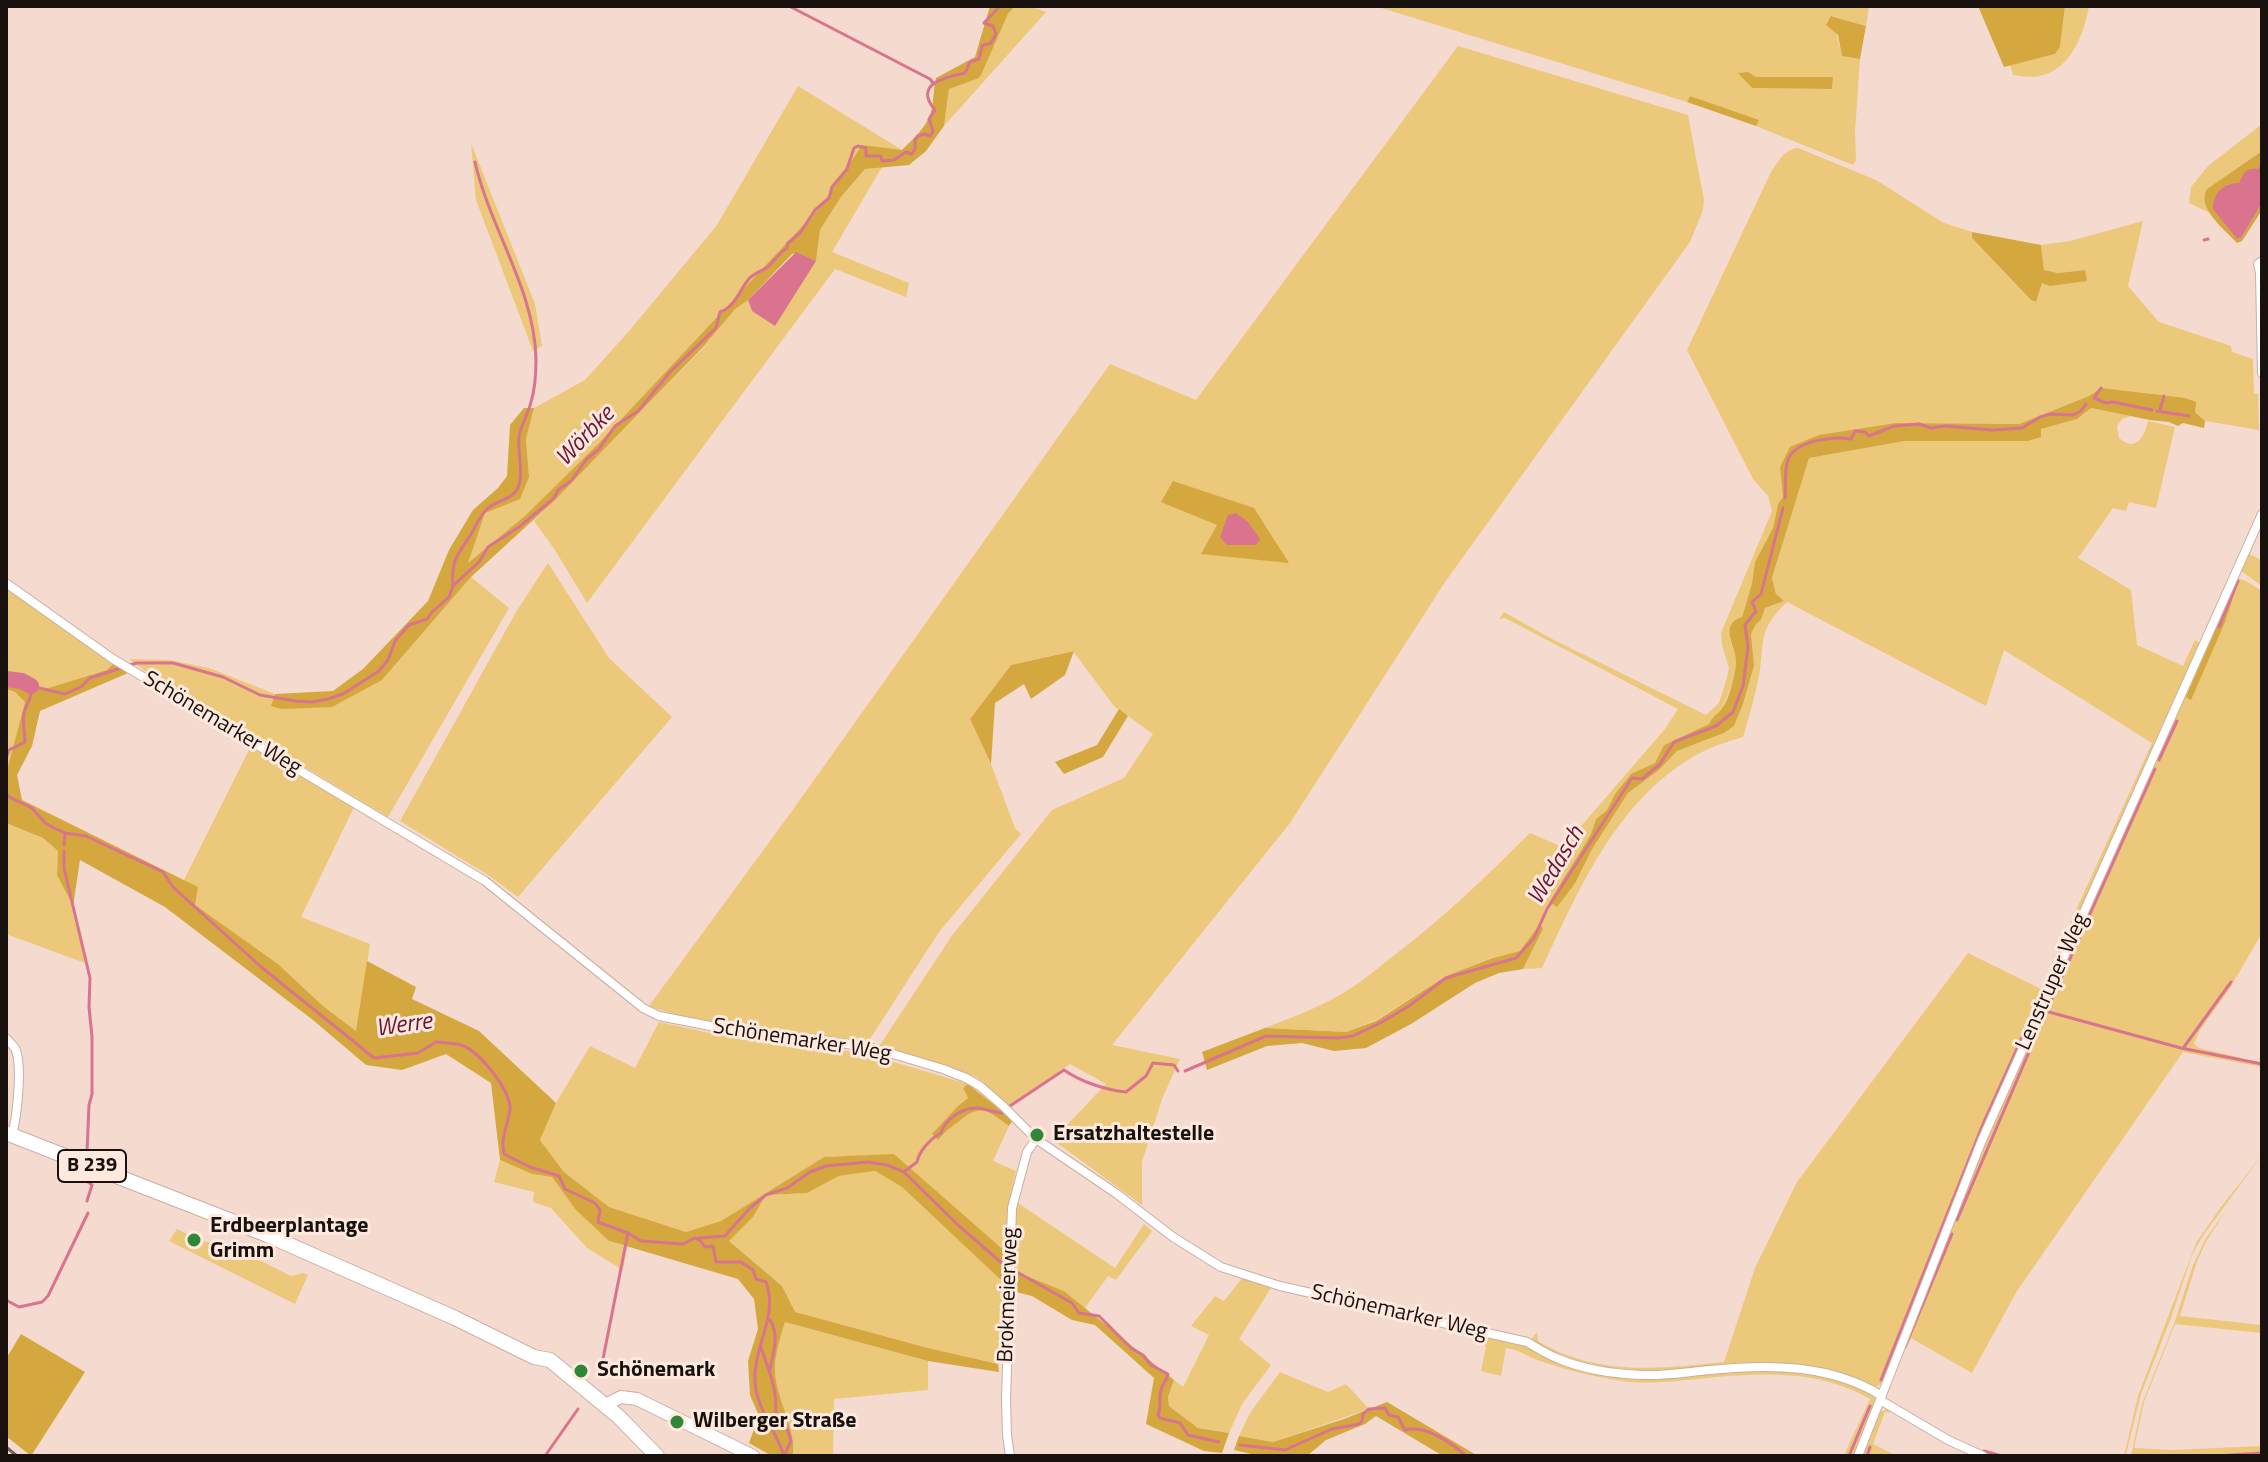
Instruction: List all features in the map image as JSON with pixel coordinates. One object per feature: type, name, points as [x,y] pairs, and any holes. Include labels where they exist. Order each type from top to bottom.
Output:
[{"type":"main road","name":"B 239","points":[[9,1134],[227,1219],[455,1318],[534,1357],[554,1362],[605,1405],[657,1456]]},
{"type":"street","points":[[2262,261],[2258,264],[2262,373]]},
{"type":"street","name":"Lenstruper Weg","points":[[1858,1456],[1982,1140],[2262,514]]},
{"type":"street","name":"Schönemarker Weg","points":[[6,583],[120,663],[485,881],[643,1008],[659,1016],[731,1030],[873,1048],[966,1078],[1003,1106],[1036,1139],[1199,1255],[1221,1267],[1248,1277],[1410,1317],[1527,1342],[1557,1359],[1599,1370],[1654,1375],[1736,1368],[1780,1368],[1837,1376],[1863,1385],[1948,1440],[1983,1456]]},
{"type":"street","points":[[6,1038],[18,1058],[17,1116],[9,1134]]},
{"type":"street","name":"Brokmeierweg","points":[[1010,1456],[1006,1399],[1012,1208],[1027,1152],[1036,1139]]},
{"type":"street","points":[[605,1405],[621,1397],[637,1399],[753,1456]]},
{"type":"shaded area","points":[[990,6],[1015,6],[1008,14],[979,78],[949,89],[944,126],[926,151],[909,165],[865,169],[841,197],[820,230],[816,261],[792,254],[748,300],[735,309],[704,346],[555,500],[471,577],[382,680],[332,707],[281,709],[271,706],[275,694],[333,691],[363,669],[428,601],[449,550],[473,510],[507,476],[510,425],[524,408],[534,408],[526,439],[529,477],[520,499],[485,513],[468,563],[525,516],[598,444],[822,205],[862,145],[902,150],[929,118],[936,78],[975,57]]},
{"type":"shaded area","points":[[1015,6],[1029,6],[1046,12],[944,126],[949,89],[982,73],[1008,14]]},
{"type":"shaded area","points":[[1375,6],[1869,6],[1866,26],[1832,16],[1842,56],[1860,59],[1856,161],[1853,165],[1756,126],[1758,121],[1690,96],[1687,102]],"holes":[[[1748,72],[1756,77],[1833,77],[1832,89],[1752,88],[1739,73]]]},
{"type":"shaded area","points":[[1978,6],[2065,6],[2060,47],[2055,54],[2004,67]]},
{"type":"shaded area","points":[[2065,6],[2089,6],[2084,28],[2068,59],[2039,76],[2013,75],[2010,65],[2055,54],[2060,47]]},
{"type":"shaded area","points":[[1831,16],[1866,26],[1860,59],[1842,56],[1838,35],[1826,25]]},
{"type":"shaded area","points":[[1458,46],[1688,115],[1704,200],[1703,210],[1690,242],[1445,582],[1290,823],[1112,1045],[1180,1059],[1162,1099],[1142,1162],[1142,1205],[1053,1140],[1106,1084],[1070,1064],[1010,1106],[976,1077],[880,1045],[951,937],[1052,810],[1124,778],[1153,734],[1114,706],[1073,651],[1011,665],[970,719],[1015,828],[1021,834],[939,932],[868,1042],[730,1026],[649,1006],[792,811],[1110,364],[1196,400]]},
{"type":"shaded area","points":[[1748,72],[1756,77],[1833,77],[1832,89],[1752,88],[1738,73]]},
{"type":"shaded area","points":[[798,86],[902,150],[862,146],[822,205],[598,444],[525,517],[467,564],[485,513],[529,477],[526,439],[534,408],[585,380],[717,225]]},
{"type":"shaded area","points":[[1690,96],[1759,120],[1756,126],[1687,102]]},
{"type":"shaded area","points":[[2262,124],[2262,151],[2205,192],[2205,204],[2210,213],[2189,203],[2191,187],[2208,166]]},
{"type":"shaded area","points":[[471,143],[535,304],[542,346],[533,351],[476,200]]},
{"type":"shaded area","points":[[1798,148],[1876,180],[1944,223],[1972,232],[1972,238],[2036,302],[2042,283],[2084,270],[2058,273],[2044,270],[2041,245],[2070,241],[2143,221],[2128,286],[2159,322],[2231,346],[2232,352],[2253,359],[2254,394],[2258,394],[2259,430],[2205,421],[2195,412],[2101,388],[2089,396],[2019,424],[1896,423],[1780,467],[1783,497],[1778,504],[1773,528],[1755,562],[1742,617],[1730,639],[1737,660],[1732,685],[1722,709],[1709,724],[1664,745],[1655,763],[1631,775],[1615,794],[1607,810],[1596,819],[1591,834],[1549,901],[1576,883],[1591,851],[1628,793],[1659,770],[1677,751],[1734,726],[1754,667],[1751,634],[1765,608],[1784,601],[1776,594],[1772,578],[1809,458],[1905,441],[2028,441],[2041,429],[2077,419],[2091,408],[2131,416],[2122,419],[2117,426],[2119,438],[2130,444],[2142,437],[2148,421],[2175,427],[2156,508],[2129,502],[2126,511],[2113,508],[2078,558],[2131,590],[2137,645],[2183,666],[2195,640],[2201,644],[2087,899],[1884,1382],[1876,1387],[1836,1373],[1805,1367],[1674,1372],[1615,1368],[1559,1354],[1532,1341],[1532,1338],[1537,1332],[1538,1341],[1560,1352],[1605,1365],[1652,1368],[1724,1362],[1755,1268],[1797,1182],[1968,953],[2041,989],[2152,743],[2004,650],[1986,706],[1787,602],[1777,612],[1764,636],[1759,676],[1743,737],[1707,750],[1673,770],[1625,818],[1587,876],[1542,968],[1523,969],[1543,929],[1520,951],[1446,976],[1376,1020],[1346,1032],[1265,1028],[1329,1001],[1364,979],[1443,915],[1530,833],[1560,846],[1570,839],[1665,729],[1678,709],[1505,618],[1499,619],[1504,612],[1706,715],[1719,703],[1729,668],[1721,633],[1772,511],[1768,496],[1753,479],[1687,350],[1771,172],[1785,153]]},
{"type":"shaded area","points":[[2262,151],[2262,164],[2257,169],[2241,182],[2227,185],[2228,225],[2238,239],[2262,203],[2262,210],[2242,241],[2237,243],[2208,211],[2204,196],[2207,189]]},
{"type":"shaded area","points":[[2262,164],[2262,203],[2241,238],[2237,239],[2213,209],[2215,198],[2224,187],[2239,183],[2245,172]]},
{"type":"shaded area","points":[[882,167],[832,252],[909,283],[906,297],[835,269],[587,603],[534,521],[704,347],[735,308],[748,300],[752,311],[816,261],[820,230],[841,197],[865,169]]},
{"type":"shaded area","points":[[1972,232],[2041,245],[2044,270],[2058,273],[2085,270],[2087,281],[2050,286],[2042,283],[2036,302],[2031,300],[1972,238]]},
{"type":"shaded area","points":[[796,252],[816,261],[775,326],[752,311],[748,300]]},
{"type":"shaded area","points":[[2101,388],[2196,402],[2195,412],[2205,421],[2204,428],[2183,423],[2178,426],[2091,408],[2077,419],[2041,429],[2041,437],[2028,441],[1905,441],[1809,458],[1772,578],[1776,594],[1784,601],[1765,608],[1751,634],[1754,666],[1734,726],[1677,751],[1659,770],[1628,793],[1591,851],[1576,882],[1557,907],[1549,902],[1591,834],[1596,819],[1607,810],[1631,774],[1655,763],[1664,745],[1709,724],[1724,706],[1736,666],[1731,625],[1742,617],[1755,562],[1773,528],[1778,504],[1783,497],[1780,467],[1790,447],[1819,435],[1896,423],[2019,424],[2089,396]]},
{"type":"shaded area","points":[[1173,481],[1254,508],[1289,563],[1201,554],[1217,525],[1161,502]]},
{"type":"shaded area","points":[[1236,513],[1248,522],[1260,539],[1256,545],[1227,545],[1220,537],[1228,515]]},
{"type":"shaded area","points":[[2249,554],[2262,560],[2262,586],[2241,571]]},
{"type":"shaded area","points":[[548,563],[609,658],[672,717],[518,897],[400,821],[516,612]]},
{"type":"shaded area","points":[[471,577],[509,608],[388,817],[129,659],[169,660],[209,668],[275,694],[272,705],[382,680]]},
{"type":"shaded area","points":[[2237,578],[2262,591],[2262,933],[2194,1044],[2199,1048],[2262,1063],[2262,1067],[2183,1052],[2017,1291],[1972,1373],[1911,1338],[1905,1350],[2009,1087]]},
{"type":"shaded area","points":[[2236,584],[2225,622],[2191,700],[2186,697]]},
{"type":"shaded area","points":[[6,588],[113,664],[107,670],[45,689],[33,686],[22,676],[6,675]]},
{"type":"shaded area","points":[[1074,651],[1065,675],[1031,699],[1024,684],[995,703],[991,764],[970,719],[1011,665]]},
{"type":"shaded area","points":[[113,664],[128,673],[40,711],[32,746],[17,775],[22,800],[198,887],[195,905],[278,964],[323,1006],[356,1031],[367,961],[416,987],[412,999],[479,1031],[556,1103],[540,1140],[564,1172],[609,1207],[686,1232],[721,1221],[824,1157],[894,1154],[1006,1252],[1004,1283],[902,1187],[875,1171],[839,1176],[807,1193],[766,1195],[753,1217],[729,1241],[782,1286],[795,1312],[998,1364],[999,1372],[928,1361],[785,1322],[776,1354],[775,1376],[792,1434],[793,1456],[772,1456],[749,1443],[759,1416],[750,1395],[748,1361],[758,1329],[754,1299],[738,1279],[609,1241],[576,1210],[552,1177],[532,1174],[500,1160],[491,1083],[446,1054],[402,1070],[366,1065],[313,1020],[165,907],[80,860],[73,906],[57,875],[58,851],[43,838],[6,823],[6,774],[25,702],[15,692],[6,689],[6,675],[22,676],[33,686],[45,689],[107,670]]},
{"type":"shaded area","points":[[6,689],[15,692],[25,702],[6,774]]},
{"type":"shaded area","points":[[1119,709],[1128,716],[1103,757],[1064,774],[1055,762],[1097,745]]},
{"type":"shaded area","points":[[251,746],[354,807],[301,917],[370,944],[357,1032],[323,1006],[278,964],[194,905],[184,880]]},
{"type":"shaded area","points":[[6,823],[43,838],[58,851],[57,875],[73,906],[85,963],[6,934]]},
{"type":"shaded area","points":[[1540,924],[1543,929],[1523,969],[1499,973],[1475,983],[1411,1024],[1366,1048],[1334,1051],[1302,1043],[1267,1046],[1207,1070],[1202,1052],[1265,1028],[1346,1032],[1376,1021],[1446,976],[1520,951]]},
{"type":"shaded area","points":[[659,1022],[728,1037],[864,1053],[968,1084],[963,1088],[968,1098],[958,1106],[939,1139],[955,1123],[978,1110],[1009,1126],[993,1161],[1016,1171],[1009,1203],[1006,1252],[894,1155],[824,1157],[721,1221],[686,1232],[609,1207],[564,1172],[540,1140],[556,1103],[590,1046],[635,1068]]},
{"type":"shaded area","points":[[968,1084],[1013,1120],[1009,1126],[984,1111],[972,1112],[938,1140],[932,1134],[968,1098],[963,1088]]},
{"type":"shaded area","points":[[2262,1155],[2192,1255],[2141,1394],[2124,1456],[2138,1396],[2196,1243]]},
{"type":"shaded area","points":[[500,1160],[532,1174],[552,1177],[576,1210],[609,1241],[627,1247],[623,1270],[587,1248],[551,1208],[533,1202],[534,1192],[494,1182]]},
{"type":"shaded area","points":[[875,1171],[902,1187],[1004,1283],[998,1364],[794,1312],[782,1286],[728,1240],[753,1217],[766,1195],[807,1193],[839,1176]]},
{"type":"shaded area","points":[[1018,1203],[1115,1268],[1144,1224],[1152,1231],[1116,1280],[1108,1276],[1085,1308],[1064,1291],[1017,1272],[1014,1225]]},
{"type":"shaded area","points":[[2226,1211],[2197,1261],[2180,1316],[2262,1325],[2262,1333],[2175,1324],[2144,1402],[2134,1448],[2172,1450],[2262,1446],[2262,1456],[2131,1456],[2142,1404],[2174,1324],[2193,1265],[2206,1238]]},
{"type":"shaded area","points":[[177,1229],[204,1242],[225,1243],[291,1276],[308,1275],[295,1304],[169,1241]]},
{"type":"shaded area","points":[[1017,1272],[1064,1291],[1174,1380],[1168,1397],[1169,1406],[1198,1428],[1229,1433],[1222,1453],[1204,1451],[1146,1424],[1154,1378],[1095,1325],[1072,1320],[1032,1296],[1016,1292]]},
{"type":"shaded area","points":[[1242,1278],[1271,1288],[1239,1339],[1271,1365],[1242,1404],[1229,1433],[1198,1428],[1169,1406],[1168,1397],[1174,1380],[1183,1387],[1209,1335],[1191,1326],[1215,1296],[1224,1301]]},
{"type":"shaded area","points":[[785,1322],[928,1361],[928,1390],[834,1399],[833,1456],[793,1456],[792,1434],[775,1376],[776,1354]]},
{"type":"shaded area","points":[[1463,1331],[1503,1339],[1619,1375],[1759,1370],[1809,1373],[1841,1380],[1871,1393],[1876,1400],[1855,1456],[1848,1456],[1845,1453],[1870,1399],[1829,1382],[1808,1377],[1764,1375],[1629,1382],[1562,1368],[1506,1348],[1501,1376],[1481,1371],[1486,1347]]},
{"type":"shaded area","points":[[21,1334],[85,1372],[31,1456],[6,1436],[6,1359]]},
{"type":"shaded area","points":[[1280,1372],[1328,1392],[1346,1384],[1369,1409],[1273,1442],[1239,1436],[1250,1413]]},
{"type":"shaded area","points":[[1387,1402],[1478,1456],[1443,1456],[1376,1416],[1365,1424],[1326,1440],[1307,1456],[1260,1456],[1234,1450],[1239,1436],[1273,1442]]},
{"type":"shaded area","points":[[1887,1409],[1891,1413],[1885,1412],[1873,1444],[1897,1456],[1862,1456],[1879,1412]]},
{"type":"waterway","points":[[789,6],[933,83]]},
{"type":"waterway","name":"Wörbke","points":[[129,665],[173,663],[223,677],[260,695],[312,702],[343,694],[379,671],[388,660],[395,641],[409,625],[427,619],[449,597],[453,586],[479,562],[488,547],[519,527],[554,498],[558,490],[571,481],[586,460],[599,449],[615,426],[638,411],[671,371],[716,328],[720,312],[734,302],[750,277],[769,266],[800,233],[815,210],[829,198],[832,187],[847,169],[854,148],[866,148],[866,156],[881,156],[882,161],[894,160],[906,152],[912,154],[918,136],[930,136],[933,131],[929,119],[935,110],[929,101],[930,88],[934,83],[965,73],[970,62],[979,59],[982,46],[991,43],[996,34],[993,26],[984,23],[1000,6]]},
{"type":"waterway","points":[[453,585],[456,559],[481,516],[490,506],[513,494],[519,485],[519,437],[530,406],[536,370],[534,334],[528,309],[475,162]]},
{"type":"waterway","name":"Wedasch","points":[[2204,240],[2208,239]]},
{"type":"waterway","points":[[2094,398],[2101,388]]},
{"type":"waterway","points":[[2160,410],[2164,396]]},
{"type":"waterway","points":[[2094,398],[2106,403],[2152,410]]},
{"type":"waterway","name":"Wedasch","points":[[1785,498],[1788,460],[1798,448],[1816,441],[1851,439],[1855,431],[1865,432],[1869,436],[1894,426],[1919,424],[1931,428],[2022,428],[2051,414],[2073,415],[2086,404]]},
{"type":"waterway","points":[[2157,411],[2189,416]]},
{"type":"waterway","name":"Wedasch","points":[[1185,1071],[1266,1036],[1353,1036],[1409,1006],[1446,978],[1516,958],[1534,938],[1547,909],[1632,778],[1642,779],[1660,764],[1674,742],[1716,726],[1733,712],[1743,686],[1748,647],[1745,625],[1756,611],[1752,602],[1761,594],[1783,508]]},
{"type":"waterway","points":[[2219,627],[2238,581]]},
{"type":"waterway","name":"Wörbke","points":[[6,759],[9,750],[25,742],[23,716],[31,686],[65,694],[81,687],[90,678],[121,668]]},
{"type":"waterway","name":"Werre","points":[[6,679],[31,686]]},
{"type":"waterway","points":[[2159,760],[2177,721]]},
{"type":"waterway","points":[[2051,1001],[2155,769]]},
{"type":"waterway","name":"Werre","points":[[6,794],[32,808],[54,828],[86,836],[163,872],[173,887],[260,966],[374,1058],[418,1053],[436,1042],[468,1048],[493,1072],[509,1101],[504,1154],[530,1167],[559,1176],[565,1189],[595,1203],[600,1210],[598,1222],[641,1241],[683,1244],[695,1238],[705,1247],[713,1246],[716,1262],[741,1262],[753,1270],[756,1279],[766,1282],[769,1294],[768,1317],[756,1362],[755,1386],[784,1456]]},
{"type":"waterway","points":[[64,845],[65,833]]},
{"type":"waterway","points":[[64,851],[64,868],[90,978],[92,1094],[87,1152]]},
{"type":"waterway","points":[[2184,1047],[2231,982]]},
{"type":"waterway","points":[[1881,1380],[1983,1124],[2042,993]]},
{"type":"waterway","points":[[2049,1012],[2181,1048],[2262,1064]]},
{"type":"waterway","points":[[1957,1220],[2041,1024]]},
{"type":"waterway","name":"Wedasch","points":[[1010,1106],[1064,1070],[1094,1085],[1126,1092],[1146,1076],[1153,1063],[1174,1065],[1178,1071]]},
{"type":"waterway","name":"Wedasch","points":[[905,1171],[917,1162],[926,1145],[959,1112],[976,1108],[1002,1113]]},
{"type":"waterway","points":[[699,1238],[725,1236],[766,1195],[787,1188],[810,1172],[826,1166],[868,1162],[904,1172],[1004,1265]]},
{"type":"waterway","points":[[79,1175],[92,1185],[87,1201]]},
{"type":"waterway","points":[[6,1300],[19,1307],[42,1302],[48,1296],[88,1213]]},
{"type":"waterway","points":[[601,1369],[628,1233]]},
{"type":"waterway","points":[[1905,1347],[1952,1234]]},
{"type":"waterway","points":[[1017,1272],[1072,1303],[1079,1313],[1099,1316],[1151,1365],[1168,1374],[1160,1393],[1160,1418],[1180,1423],[1188,1435],[1219,1442]]},
{"type":"waterway","points":[[770,1320],[775,1338],[770,1370]]},
{"type":"waterway","points":[[761,1348],[776,1399],[772,1429]]},
{"type":"waterway","points":[[1849,1456],[1870,1406]]},
{"type":"waterway","points":[[1240,1445],[1285,1450],[1332,1429],[1359,1424],[1369,1409],[1385,1408],[1389,1415],[1398,1417],[1405,1430],[1429,1432],[1446,1440],[1466,1456]]},
{"type":"waterway","points":[[545,1456],[578,1409]]},
{"type":"waterway","points":[[777,1417],[787,1429],[791,1441],[784,1456]]},
{"type":"waterway","points":[[1867,1456],[1870,1447]]},
{"type":"waterway","points":[[1984,1451],[2002,1456]]},
{"type":"waterway","points":[[2215,1456],[2262,1453]]},
{"type":"railway","points":[[6,1447],[17,1456]]},
{"type":"place","name":"Ersatzhaltestelle","points":[[1037,1135]]},
{"type":"place","name":"Erdbeerplantage Grimm","points":[[194,1240]]},
{"type":"place","name":"Schönemark","points":[[581,1371]]},
{"type":"place","name":"Wilberger Straße","points":[[677,1422]]}]
